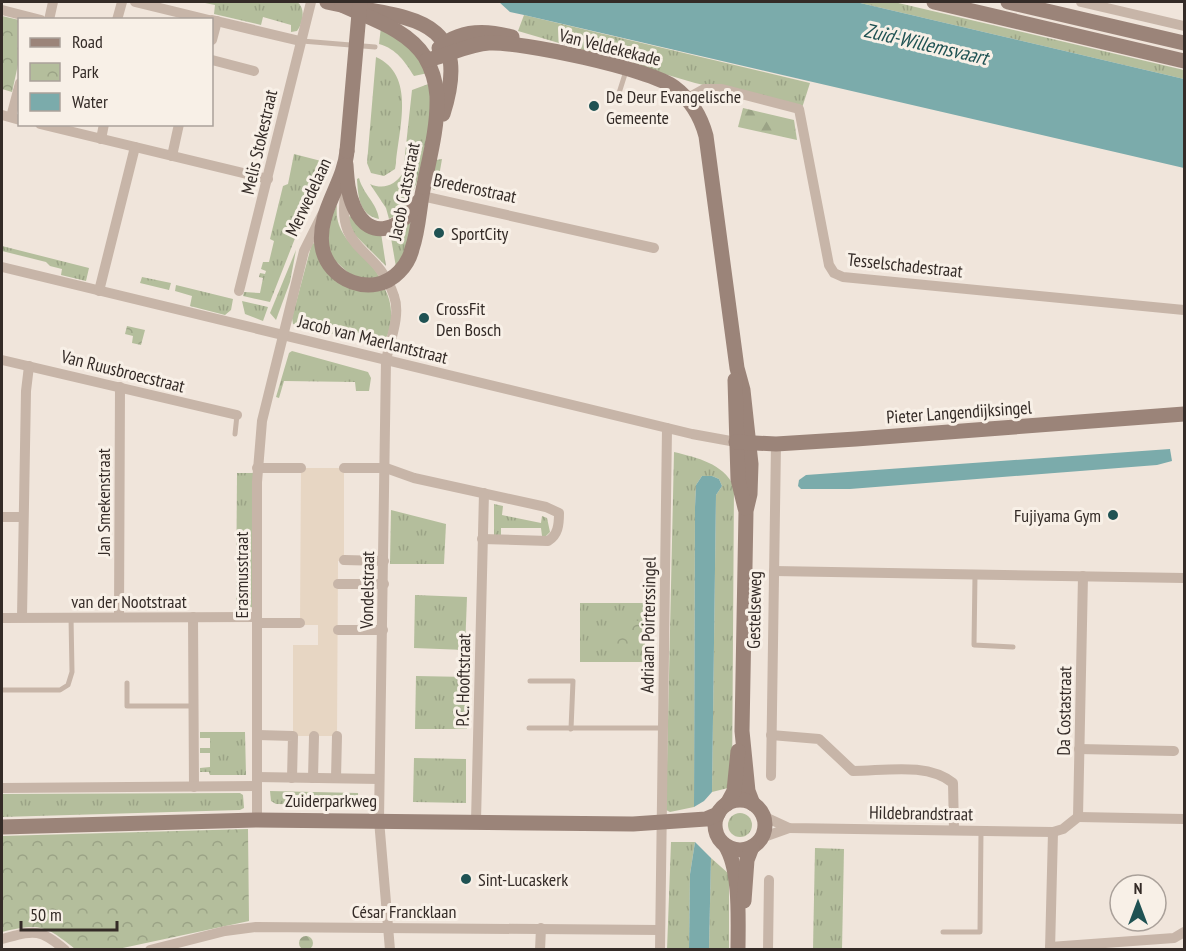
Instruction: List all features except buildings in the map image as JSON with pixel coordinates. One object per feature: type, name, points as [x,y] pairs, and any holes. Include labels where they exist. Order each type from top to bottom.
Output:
[{"type":"main road","name":"Merwedelaan","points":[[328,204],[346,157],[360,2]]},
{"type":"main road","points":[[933,2],[1185,61]]},
{"type":"main road","points":[[1008,2],[1185,43]]},
{"type":"main road","points":[[334,3],[414,20],[434,30],[448,49]]},
{"type":"main road","points":[[334,3],[400,32],[427,60]]},
{"type":"main road","name":"Van Veldekekade","points":[[427,60],[482,31],[512,37],[518,44],[627,68],[664,81],[686,99]]},
{"type":"main road","name":"Jacob Catsstraat","points":[[435,134],[444,112],[451,74],[448,49]]},
{"type":"main road","name":"Jacob Catsstraat","points":[[387,281],[397,274],[410,255],[435,134],[437,97],[434,77],[427,60]]},
{"type":"main road","name":"Gestelseweg","points":[[686,99],[699,118],[706,136],[737,368],[743,390],[743,443],[750,494],[746,510],[742,731],[734,791],[723,809]]},
{"type":"main road","name":"Brederostraat","points":[[346,157],[347,182],[358,215],[367,224],[378,228],[401,223],[422,196]]},
{"type":"main road","points":[[328,204],[321,237],[323,250],[330,267],[346,280],[358,285],[387,281]]},
{"type":"main road","name":"Pieter Langendijksingel","points":[[743,443],[776,444],[1185,414]]},
{"type":"main road","name":"Gestelseweg","points":[[742,731],[748,791],[753,804]]},
{"type":"main road","points":[[738,915],[744,901],[747,860],[765,828],[763,816],[753,804],[738,800],[723,809],[715,825],[733,860],[738,915],[738,950]]},
{"type":"main road","name":"Zuiderparkweg","points":[[2,827],[257,820],[661,823],[706,819],[723,809]]},
{"type":"main road","name":"Zuiderparkweg","points":[[661,823],[706,829],[722,841]]},
{"type":"main road","points":[[722,841],[735,849],[756,843]]},
{"type":"street","points":[[49,18],[53,2]]},
{"type":"street","points":[[118,18],[122,2]]},
{"type":"street","points":[[135,2],[204,18]]},
{"type":"street","name":"Melis Stokestraat","points":[[239,291],[311,2]]},
{"type":"street","points":[[1081,2],[1185,26]]},
{"type":"street","points":[[2,10],[33,18]]},
{"type":"street","points":[[213,20],[300,41]]},
{"type":"street","points":[[213,60],[254,70]]},
{"type":"street","name":"Tesselschadestraat","points":[[686,99],[704,89],[722,89],[799,109],[829,265],[834,273],[843,277],[1185,310]]},
{"type":"street","points":[[11,117],[18,91]]},
{"type":"street","points":[[48,126],[268,179]]},
{"type":"street","points":[[101,139],[104,126]]},
{"type":"street","points":[[172,156],[179,126]]},
{"type":"street","points":[[99,291],[135,147]]},
{"type":"street","name":"Jacob Catsstraat","points":[[347,182],[342,212],[345,228],[350,237],[380,267],[395,297],[396,312],[386,360]]},
{"type":"street","name":"Brederostraat","points":[[422,196],[654,248]]},
{"type":"street","name":"Merwedelaan","points":[[282,334],[304,251],[328,204]]},
{"type":"street","name":"Jacob van Maerlantstraat","points":[[2,267],[667,428],[743,443]]},
{"type":"street","name":"Erasmusstraat","points":[[257,820],[257,468],[262,421],[282,334]]},
{"type":"street","name":"Van Ruusbroecstraat","points":[[2,360],[237,415]]},
{"type":"street","name":"Vondelstraat","points":[[386,360],[379,820],[390,950]]},
{"type":"street","points":[[22,617],[26,391],[30,366]]},
{"type":"street","name":"Jan Smekenstraat","points":[[119,617],[120,387]]},
{"type":"street","name":"Adriaan Poirterssingel","points":[[660,950],[667,428]]},
{"type":"street","name":"Gestelseweg","points":[[771,776],[776,444]]},
{"type":"street","points":[[257,468],[301,468]]},
{"type":"street","points":[[344,468],[386,468],[414,478],[546,507],[559,513],[559,525],[555,537],[548,541],[482,539]]},
{"type":"street","name":"P.C. Hooftstraat","points":[[476,821],[484,493]]},
{"type":"street","points":[[2,517],[23,517]]},
{"type":"street","points":[[344,560],[384,561]]},
{"type":"street","points":[[774,571],[1185,578]]},
{"type":"street","name":"Da Costastraat","points":[[1078,817],[1083,576]]},
{"type":"street","points":[[338,584],[384,584]]},
{"type":"street","points":[[193,617],[194,787]]},
{"type":"street","name":"van der Nootstraat","points":[[2,618],[193,617],[300,623]]},
{"type":"street","points":[[338,630],[383,630]]},
{"type":"street","points":[[258,735],[293,736],[292,778]]},
{"type":"street","points":[[771,735],[819,739],[853,771],[930,771],[944,775],[953,783],[954,830]]},
{"type":"street","points":[[313,778],[314,736]]},
{"type":"street","points":[[336,778],[337,736]]},
{"type":"street","points":[[1079,749],[1174,751]]},
{"type":"street","name":"Zuiderparkweg","points":[[2,788],[194,787],[292,778],[379,779]]},
{"type":"street","name":"Hildebrandstraat","points":[[763,816],[789,828],[1053,832]]},
{"type":"street","points":[[1185,819],[1078,817],[1063,829],[1053,832],[1050,948],[1174,938],[1185,932]]},
{"type":"street","name":"Hildebrandstraat","points":[[756,843],[789,828]]},
{"type":"street","points":[[768,950],[769,880]]},
{"type":"street","name":"César Francklaan","points":[[150,950],[225,931],[256,927],[660,930]]},
{"type":"street","points":[[540,950],[541,928]]},
{"type":"street","points":[[2,939],[36,932],[49,936],[65,950]]},
{"type":"lane","points":[[300,41],[375,46]]},
{"type":"lane","points":[[620,93],[627,68]]},
{"type":"lane","points":[[235,434],[237,415]]},
{"type":"lane","points":[[975,574],[974,645],[1012,646]]},
{"type":"lane","points":[[2,690],[60,690],[68,685],[72,672],[71,617]]},
{"type":"lane","points":[[530,681],[573,681],[571,729]]},
{"type":"lane","points":[[128,683],[127,706],[194,706]]},
{"type":"lane","points":[[529,728],[663,728]]},
{"type":"lane","points":[[943,932],[980,932],[981,831]]},
{"type":"green space","points":[[200,2],[297,2],[302,8],[302,20],[297,31],[291,32],[291,25],[263,17],[261,25],[214,14],[215,5]]},
{"type":"green space","points":[[856,2],[894,2],[1184,70],[1184,79]]},
{"type":"green space","points":[[524,15],[810,83],[802,108],[695,83],[518,31]]},
{"type":"green space","points":[[2,16],[18,20],[18,65],[12,92],[2,89]]},
{"type":"green space","points":[[381,27],[407,42],[428,73],[414,76],[396,53],[379,44]]},
{"type":"green space","points":[[376,57],[388,65],[401,89],[402,119],[395,169],[384,176],[371,173],[367,163]]},
{"type":"green space","points":[[431,83],[430,115],[422,165],[404,211],[389,219],[386,208],[370,184],[389,185],[403,173],[412,90]]},
{"type":"green space","points":[[743,108],[794,120],[797,140],[738,127]]},
{"type":"green space","points":[[294,154],[325,162],[270,302],[243,296],[244,292],[260,293],[263,278],[259,277],[260,273],[265,274],[266,271],[261,269],[263,262],[269,262],[274,241],[270,239],[283,186],[288,184]]},
{"type":"green space","points":[[442,159],[437,188],[434,190],[430,186],[436,160]]},
{"type":"green space","points":[[359,178],[376,208],[379,219],[367,213],[361,204],[357,185]]},
{"type":"green space","points":[[337,205],[337,217],[345,236],[380,278],[354,278],[330,256],[327,225]]},
{"type":"green space","points":[[352,216],[381,233],[386,266],[354,234],[347,217]]},
{"type":"green space","points":[[409,223],[415,224],[406,250],[396,267],[390,232]]},
{"type":"green space","points":[[312,243],[317,244],[321,263],[384,288],[390,301],[391,317],[388,333],[381,346],[366,343],[367,335],[336,328],[333,334],[293,324],[292,318]]},
{"type":"green space","points":[[2,246],[89,268],[86,281],[61,275],[62,269],[50,266],[46,262],[2,251]]},
{"type":"green space","points":[[296,250],[290,282],[276,320],[270,313]]},
{"type":"green space","points":[[142,277],[171,283],[169,290],[140,283]]},
{"type":"green space","points":[[176,285],[233,299],[231,310],[225,315],[190,306],[192,296],[175,291]]},
{"type":"green space","points":[[242,301],[268,307],[263,321],[245,314]]},
{"type":"green space","points":[[127,326],[145,330],[141,345],[132,343],[133,336],[125,334]]},
{"type":"green space","points":[[292,351],[368,372],[371,378],[369,391],[356,391],[355,382],[284,381],[279,398],[276,397],[289,353]]},
{"type":"green space","points":[[674,452],[700,459],[716,467],[729,478],[734,486],[732,787],[712,792],[716,495],[722,486],[719,479],[702,476],[696,485],[695,507],[694,807],[670,812],[666,810]]},
{"type":"green space","points":[[237,473],[257,473],[256,607],[236,608]]},
{"type":"green space","points":[[494,504],[503,506],[502,515],[541,523],[542,516],[547,518],[550,532],[542,536],[541,528],[501,528],[501,536],[494,536]]},
{"type":"green space","points":[[391,510],[446,524],[444,564],[390,564]]},
{"type":"green space","points":[[415,595],[467,597],[465,650],[414,648]]},
{"type":"green space","points":[[580,603],[645,603],[645,662],[580,662]]},
{"type":"green space","points":[[614,620],[640,621],[640,647],[613,647]]},
{"type":"green space","points":[[416,676],[468,677],[467,729],[415,729]]},
{"type":"green space","points":[[200,732],[245,732],[246,775],[210,775],[209,772],[200,772],[200,768],[210,767],[210,753],[200,753],[200,748],[210,748],[210,738],[200,738]]},
{"type":"green space","points":[[414,758],[466,759],[466,803],[413,802]]},
{"type":"green space","points":[[270,791],[358,793],[358,805],[276,804],[271,801]]},
{"type":"green space","points":[[240,793],[243,795],[244,808],[240,810],[2,817],[2,794]]},
{"type":"green space","points":[[740,813],[749,816],[752,825],[749,834],[740,837],[731,834],[728,825],[731,816]]},
{"type":"green space","points":[[248,829],[249,921],[118,949],[75,949],[42,928],[25,927],[2,932],[2,836]]},
{"type":"green space","points":[[671,842],[695,842],[690,874],[689,949],[667,950]]},
{"type":"green space","points":[[815,848],[844,849],[842,949],[813,949]]},
{"type":"green space","points":[[711,858],[729,874],[729,949],[709,950]]},
{"type":"green space","points":[[303,936],[309,936],[313,943],[309,950],[303,950],[299,946],[299,940]]},
{"type":"shaded area","points":[[301,468],[344,468],[344,560],[338,561],[337,736],[293,736],[293,645],[318,645],[318,625],[300,625]]},
{"type":"water","name":"Zuid-Willemsvaart","points":[[499,2],[856,2],[1184,79],[1184,168],[510,12]]},
{"type":"water","points":[[1170,449],[1172,461],[1157,465],[850,489],[801,489],[798,486],[799,480],[806,475]]},
{"type":"water","points":[[702,476],[719,479],[722,486],[716,495],[712,792],[694,807],[695,507],[696,485]]},
{"type":"water","points":[[695,842],[711,858],[709,949],[689,949],[690,874]]},
{"type":"place","name":"De Deur Evangelische Gemeente","points":[[594,106]]},
{"type":"place","name":"SportCity","points":[[439,233]]},
{"type":"place","name":"CrossFit Den Bosch","points":[[424,318]]},
{"type":"place","name":"Fujiyama Gym","points":[[1113,515]]},
{"type":"place","name":"Sint-Lucaskerk","points":[[466,879]]}]
